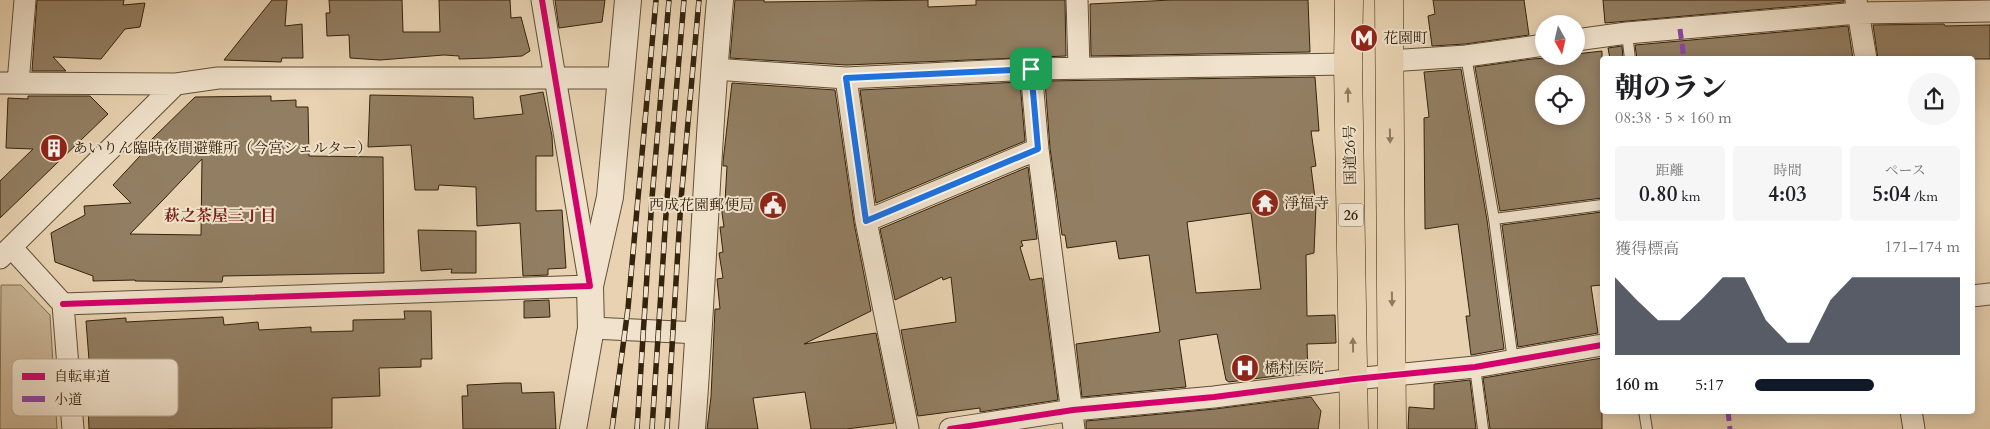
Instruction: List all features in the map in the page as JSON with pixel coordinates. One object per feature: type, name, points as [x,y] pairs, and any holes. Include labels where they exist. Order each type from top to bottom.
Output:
[{"type":"highway","name":"国道26号","points":[[1349,0],[1348,64],[1354,429]]},
{"type":"highway","points":[[1388,0],[1393,375],[1392,429]]},
{"type":"street","points":[[25,0],[9,83],[176,84],[218,78],[622,78]]},
{"type":"street","points":[[542,0],[590,286],[590,328],[573,429]]},
{"type":"street","points":[[590,286],[610,197],[628,0]]},
{"type":"street","points":[[692,429],[700,333],[714,69],[720,0]]},
{"type":"street","points":[[1077,0],[1079,68]]},
{"type":"street","points":[[1585,39],[1857,7],[1990,11]]},
{"type":"street","points":[[1857,7],[1865,56]]},
{"type":"street","points":[[1389,61],[1466,56],[1535,46]]},
{"type":"street","points":[[714,69],[846,78],[1031,69],[1348,64]]},
{"type":"street","points":[[1031,69],[1038,149],[1073,419]]},
{"type":"street","points":[[846,78],[866,221],[908,429]]},
{"type":"street","points":[[67,359],[63,304],[5,252],[176,84]]},
{"type":"street","points":[[866,221],[1038,149]]},
{"type":"street","points":[[63,304],[590,286]]},
{"type":"street","points":[[1975,296],[1990,294]]},
{"type":"street","points":[[590,328],[700,333]]},
{"type":"street","points":[[950,429],[1073,419],[1214,397],[1354,379],[1475,367],[1600,345]]},
{"type":"street","points":[[1912,414],[1914,429]]},
{"type":"street","points":[[72,416],[73,429]]},
{"type":"lane","points":[[1627,33],[1630,56]]},
{"type":"lane","points":[[1466,56],[1494,219],[1513,361]]},
{"type":"lane","points":[[1494,219],[1600,205]]},
{"type":"lane","points":[[1475,367],[1483,429]]},
{"type":"lane","points":[[1644,414],[1647,429]]},
{"type":"shaded area","points":[[1,285],[21,285],[50,315],[53,359],[12,359],[12,416],[56,416],[57,429],[0,429]]},
{"type":"building","points":[[37,0],[124,0],[123,5],[145,3],[140,27],[125,29],[101,59],[53,57],[66,71],[32,71]]},
{"type":"building","points":[[272,0],[287,0],[285,26],[302,24],[303,58],[282,58],[281,62],[224,60]]},
{"type":"building","points":[[329,0],[402,0],[403,32],[440,32],[439,0],[510,0],[511,18],[521,17],[530,51],[522,56],[490,58],[459,59],[459,56],[444,55],[380,60],[350,58],[349,35],[327,36],[326,13],[330,13]]},
{"type":"building","points":[[555,0],[605,0],[602,22],[559,28]]},
{"type":"building","points":[[735,0],[764,0],[764,2],[928,0],[928,7],[976,5],[976,0],[1065,0],[1066,56],[846,65],[730,58]]},
{"type":"building","points":[[1171,0],[1308,0],[1310,52],[1091,56],[1090,4]]},
{"type":"building","points":[[1433,0],[1524,0],[1529,35],[1465,44],[1432,46],[1428,16],[1435,14]]},
{"type":"building","points":[[1603,0],[1844,0],[1844,2],[1605,23]]},
{"type":"building","points":[[1873,25],[1990,25],[1990,59],[1975,59],[1975,56],[1878,56]]},
{"type":"building","points":[[1848,26],[1853,56],[1637,56],[1635,45]]},
{"type":"building","points":[[1622,46],[1623,56],[1609,56],[1608,48]]},
{"type":"building","points":[[1602,51],[1602,56],[1600,56],[1600,198],[1500,211],[1475,67],[1535,59],[1535,65],[1585,65],[1585,53]]},
{"type":"building","points":[[1461,69],[1487,220],[1504,349],[1471,355],[1466,316],[1470,316],[1458,224],[1425,229],[1424,118],[1429,117],[1424,72]]},
{"type":"building","points":[[1315,77],[1319,131],[1311,131],[1316,166],[1311,167],[1316,206],[1314,253],[1306,255],[1307,316],[1335,315],[1336,343],[1307,344],[1308,372],[1229,382],[1226,380],[1217,334],[1179,340],[1186,387],[1082,397],[1076,344],[1160,332],[1149,255],[1119,259],[1116,241],[1067,248],[1065,235],[1062,235],[1050,148],[1045,81]],"holes":[[[1251,213],[1261,289],[1196,293],[1187,222]]]},
{"type":"building","points":[[1020,82],[1025,141],[876,203],[860,90]]},
{"type":"building","points":[[732,83],[835,90],[854,223],[871,311],[804,344],[876,333],[894,423],[846,429],[811,429],[805,392],[753,398],[758,429],[707,429],[711,397],[715,309],[720,309],[717,279],[723,278],[719,253],[723,252],[720,227],[724,227],[721,203],[725,202],[727,166],[723,166],[723,162]]},
{"type":"building","points":[[543,92],[552,136],[553,156],[536,156],[536,211],[562,210],[566,268],[548,269],[548,275],[523,276],[520,223],[477,226],[476,187],[439,185],[438,190],[415,190],[411,145],[368,147],[370,95],[473,97],[474,119],[523,114],[520,96]]},
{"type":"building","points":[[28,96],[90,96],[108,114],[0,218],[0,181],[33,149],[6,148],[8,98],[28,99]]},
{"type":"building","points":[[271,96],[271,101],[296,100],[296,107],[308,107],[309,156],[383,157],[384,273],[223,276],[222,282],[93,281],[93,276],[55,262],[51,233],[85,215],[84,206],[131,203],[113,185],[153,142],[151,140],[195,97]],"holes":[[[202,159],[201,235],[130,234]]]},
{"type":"building","points":[[1028,167],[1037,239],[1021,241],[1023,246],[1020,247],[1030,280],[1042,278],[1058,400],[980,412],[980,408],[918,416],[901,330],[956,322],[951,277],[943,280],[942,277],[895,300],[880,229]]},
{"type":"building","points":[[1600,212],[1600,285],[1591,286],[1598,333],[1518,347],[1502,225]]},
{"type":"building","points":[[418,230],[476,231],[476,273],[451,273],[452,269],[421,271]]},
{"type":"building","points":[[549,300],[550,317],[524,318],[524,301]]},
{"type":"building","points":[[404,311],[431,311],[432,359],[421,359],[421,367],[379,368],[380,396],[332,398],[332,428],[89,429],[88,416],[178,416],[178,359],[89,359],[86,321],[126,318],[126,322],[223,317],[224,325],[258,322],[259,330],[311,327],[311,332],[353,331],[353,320],[405,319]]},
{"type":"building","points":[[1600,358],[1600,414],[1602,414],[1602,429],[1490,429],[1483,378]]},
{"type":"building","points":[[1470,380],[1476,429],[1408,429],[1409,407],[1434,409],[1434,384]]},
{"type":"building","points":[[521,383],[522,393],[554,392],[556,429],[463,429],[462,396],[468,396],[467,385]]},
{"type":"building","points":[[1311,397],[1321,411],[1318,429],[1086,429],[1086,421],[1215,409]]},
{"type":"railway","points":[[612,429],[628,308],[656,0]]},
{"type":"railway","points":[[637,429],[652,198],[669,0]]},
{"type":"railway","points":[[652,429],[667,199],[684,0]]},
{"type":"railway","points":[[667,429],[681,200],[699,0]]},
{"type":"marked path","points":[[1680,29],[1684,56]]},
{"type":"marked path","points":[[1728,414],[1730,429]]},
{"type":"cycle path","points":[[63,304],[590,286],[542,0]]},
{"type":"cycle path","points":[[950,429],[1073,410],[1214,397],[1354,379],[1475,367],[1600,345]]},
{"type":"place","name":"花園町","points":[[1364,38]]},
{"type":"place","name":"あいりん臨時夜間避難所（今宮シェルター）","points":[[54,148]]},
{"type":"place","name":"淨福寺","points":[[1265,203]]},
{"type":"place","name":"西成花園郵便局","points":[[773,205]]},
{"type":"place","name":"橋村医院","points":[[1245,368]]},
{"type":"district","name":"萩之茶屋三丁目","points":[[220,216]]},
{"type":"route","points":[[1031,69],[1038,149],[866,221],[846,78],[1031,69]]}]
